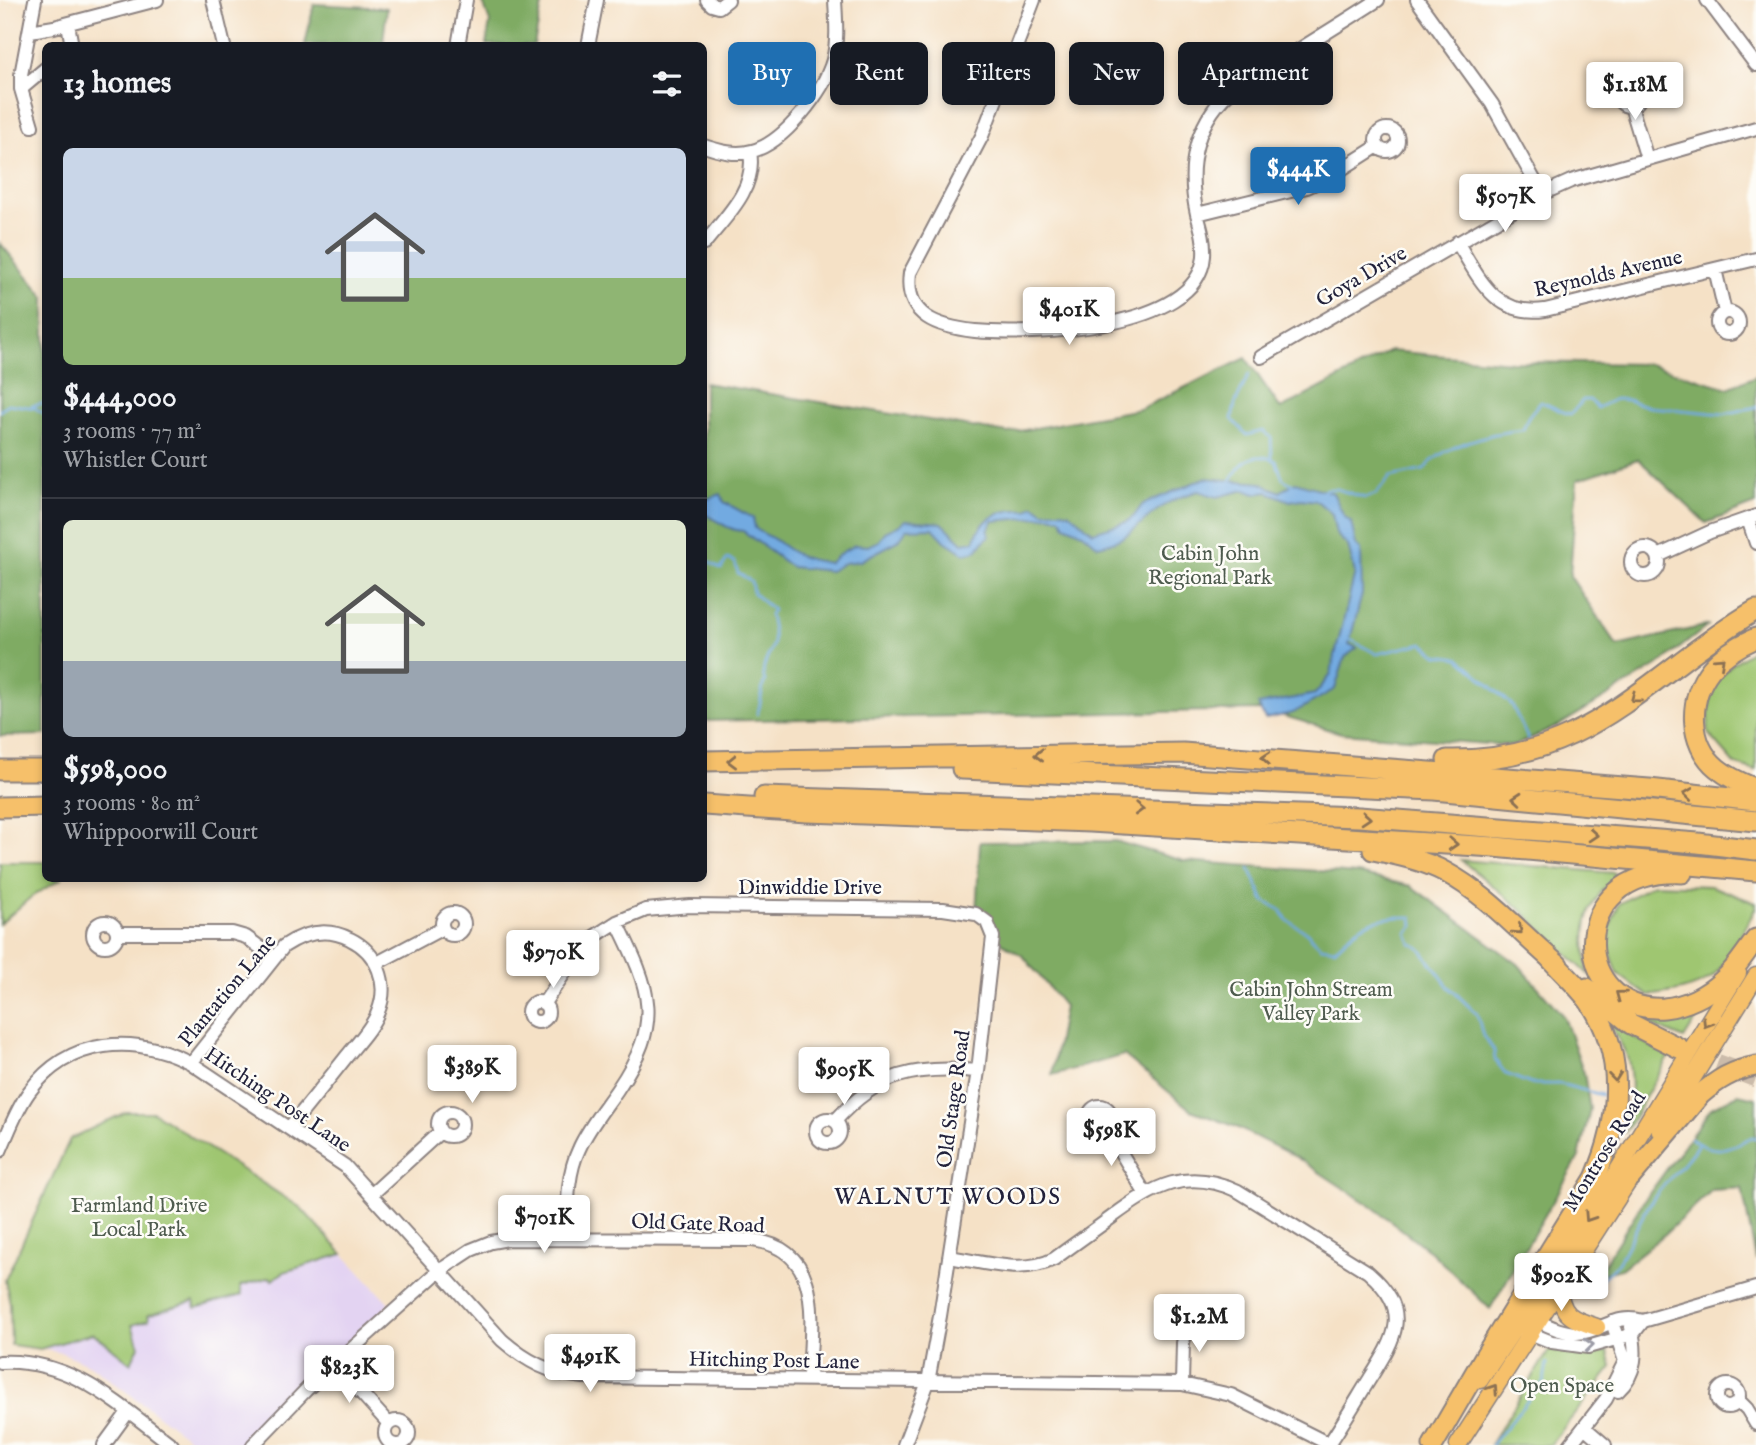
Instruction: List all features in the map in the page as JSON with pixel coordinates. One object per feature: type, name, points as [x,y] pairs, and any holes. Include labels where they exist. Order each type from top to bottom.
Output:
[{"type":"highway","points":[[1311,761],[1341,756],[1476,761],[1547,746],[1587,728],[1626,705],[1718,635],[1756,610]]},
{"type":"highway","points":[[1756,638],[1724,657],[1710,670],[1694,706],[1698,738],[1704,753],[1715,767],[1730,778],[1756,789]]},
{"type":"highway","points":[[707,761],[1184,753],[1649,789],[1756,802]]},
{"type":"highway","points":[[761,761],[1434,790],[1756,821]]},
{"type":"highway","points":[[0,770],[42,770]]},
{"type":"highway","points":[[707,796],[1359,817],[1698,843],[1756,850]]},
{"type":"highway","points":[[707,805],[807,812],[1090,822],[1494,847],[1756,872]]},
{"type":"highway","points":[[0,807],[42,806]]},
{"type":"highway","points":[[1311,836],[1421,861],[1445,872],[1470,887],[1631,1024],[1679,1048]]},
{"type":"highway","points":[[1756,872],[1671,873],[1634,880],[1607,901],[1594,926],[1592,939],[1597,966],[1609,986],[1626,1001],[1654,1008],[1686,1003],[1712,989],[1732,970],[1756,939]]},
{"type":"highway","points":[[1434,1445],[1486,1354],[1595,1178],[1608,1148],[1617,1101],[1615,1070],[1600,1020],[1588,1000],[1548,956]]},
{"type":"highway","points":[[1630,1178],[1706,1090],[1726,1075],[1756,1066]]},
{"type":"main road","name":"Montrose Road","points":[[1458,1445],[1601,1198],[1756,944]]},
{"type":"main road","name":"Montrose Road","points":[[1434,1445],[1527,1324],[1559,1287],[1756,976]]},
{"type":"main road","points":[[1559,1287],[1560,1301],[1567,1314],[1577,1321],[1605,1325]]},
{"type":"street","points":[[32,126],[20,89],[35,0]]},
{"type":"street","points":[[30,32],[157,0]]},
{"type":"street","points":[[213,0],[223,42]]},
{"type":"street","points":[[459,42],[467,0]]},
{"type":"street","points":[[589,42],[597,0]]},
{"type":"street","points":[[707,0],[719,7],[728,0]]},
{"type":"street","points":[[707,147],[727,152],[750,152],[778,137],[824,82],[836,41],[835,0]]},
{"type":"street","points":[[1034,0],[982,136],[910,273],[909,292],[918,308],[930,320],[940,325],[998,333],[1062,331],[1132,317],[1187,292],[1203,265],[1204,247],[1192,179],[1194,154],[1207,121],[1220,102],[1237,85],[1378,0]]},
{"type":"street","points":[[1417,0],[1492,104],[1542,194]]},
{"type":"street","points":[[1707,0],[1756,65]]},
{"type":"street","points":[[68,23],[71,42]]},
{"type":"street","points":[[20,89],[42,71]]},
{"type":"street","points":[[1631,106],[1647,159]]},
{"type":"street","name":"Goya Drive","points":[[1261,357],[1542,194],[1571,181],[1756,128]]},
{"type":"street","points":[[1197,214],[1307,187],[1334,174],[1378,146]]},
{"type":"street","points":[[707,240],[745,189],[750,177],[750,152]]},
{"type":"street","name":"Reynolds Avenue","points":[[1457,242],[1489,292],[1507,305],[1527,311],[1545,310],[1756,259]]},
{"type":"street","points":[[1715,269],[1725,312]]},
{"type":"street","points":[[1658,556],[1710,532],[1752,517],[1756,543]]},
{"type":"street","name":"Dinwiddie Drive","points":[[544,1003],[586,945],[606,928],[646,910],[690,906],[917,907],[976,914],[987,922]]},
{"type":"street","points":[[567,1238],[570,1179],[574,1162],[586,1134],[630,1071],[646,1029],[647,1002],[641,972],[617,922]]},
{"type":"street","name":"Old Stage Road","points":[[904,1445],[928,1381],[949,1257],[978,1071],[993,937],[987,922]]},
{"type":"street","points":[[289,1128],[376,1018],[382,1001],[382,983],[377,962],[443,928]]},
{"type":"street","name":"Plantation Lane","points":[[191,1063],[273,957],[297,937],[323,932],[341,934],[357,942],[377,962]]},
{"type":"street","points":[[118,933],[232,933],[246,937],[273,957]]},
{"type":"street","name":"Hitching Post Lane","points":[[0,1151],[20,1105],[48,1072],[70,1057],[105,1045],[137,1044],[165,1051],[191,1063],[345,1166],[518,1354],[551,1371],[583,1377],[1182,1384],[1231,1395],[1330,1445]]},
{"type":"street","points":[[835,1121],[859,1098],[891,1078],[944,1067],[978,1071]]},
{"type":"street","points":[[1105,1126],[1145,1192]]},
{"type":"street","points":[[372,1194],[440,1132]]},
{"type":"street","points":[[949,1257],[1019,1267],[1039,1266],[1054,1259],[1145,1192],[1185,1180],[1224,1184],[1368,1272],[1384,1287],[1392,1300],[1396,1319],[1392,1343],[1330,1445]]},
{"type":"street","name":"Old Gate Road","points":[[253,1445],[285,1410],[439,1271],[462,1255],[491,1242],[567,1238],[753,1240],[770,1244],[786,1251],[800,1265],[810,1290],[809,1380]]},
{"type":"street","points":[[1527,1324],[1573,1333],[1585,1332],[1629,1316],[1643,1321],[1756,1288]]},
{"type":"street","points":[[1606,1399],[1621,1389],[1631,1373],[1636,1356],[1629,1316]]},
{"type":"street","points":[[1182,1384],[1183,1343],[1188,1321]]},
{"type":"street","points":[[1527,1324],[1571,1346],[1588,1347],[1633,1334],[1643,1321]]},
{"type":"street","points":[[1570,1445],[1606,1399],[1625,1361],[1618,1339],[1605,1325]]},
{"type":"street","points":[[0,1362],[35,1363],[71,1374],[92,1384],[172,1445]]},
{"type":"street","points":[[335,1364],[388,1424]]},
{"type":"street","points":[[1738,1400],[1756,1424]]},
{"type":"street","points":[[104,1445],[128,1412]]},
{"type":"street","points":[[1584,1427],[1605,1445]]},
{"type":"shaded area","points":[[343,1254],[390,1304],[307,1379],[247,1445],[198,1445],[92,1366],[63,1353],[39,1349]]},
{"type":"green space","points":[[482,0],[543,0],[535,42],[487,42],[490,22]]},
{"type":"green space","points":[[314,4],[387,8],[384,42],[306,42]]},
{"type":"green space","points":[[0,243],[42,293],[42,735],[0,736]]},
{"type":"green space","name":"Cabin John Regional Park","points":[[1390,351],[1511,362],[1649,364],[1728,388],[1756,376],[1756,504],[1706,523],[1638,459],[1577,480],[1570,576],[1617,646],[1709,625],[1657,666],[1558,726],[1514,746],[1341,733],[1264,710],[707,721],[707,383],[1008,433],[1140,409],[1246,358],[1281,409]]},
{"type":"green space","points":[[1756,648],[1756,771],[1736,765],[1708,733],[1710,702],[1716,682],[1730,666]]},
{"type":"green space","name":"Cabin John Stream Valley Park","points":[[1115,841],[1184,861],[1358,874],[1411,886],[1518,964],[1564,1017],[1584,1073],[1590,1109],[1579,1157],[1490,1309],[1431,1252],[1374,1208],[1296,1157],[1234,1126],[1191,1110],[1124,1055],[1052,1075],[1064,1006],[1024,957],[993,937],[976,914],[980,842]]},
{"type":"green space","points":[[1461,860],[1614,873],[1615,878],[1596,900],[1587,922],[1585,946],[1588,974],[1516,905]]},
{"type":"green space","points":[[0,862],[42,862],[42,882],[56,882],[31,897],[0,924]]},
{"type":"green space","points":[[1653,884],[1711,886],[1756,903],[1756,907],[1730,955],[1712,977],[1689,988],[1648,996],[1618,974],[1605,938],[1619,904]]},
{"type":"green space","points":[[1627,1009],[1673,1014],[1703,1009],[1684,1039],[1649,1024]]},
{"type":"green space","points":[[1609,1023],[1669,1056],[1625,1133],[1630,1104],[1630,1072],[1626,1054]]},
{"type":"green space","points":[[1738,1094],[1756,1098],[1756,1260],[1742,1188],[1712,1190],[1665,1234],[1621,1269],[1597,1275],[1643,1202],[1711,1108]]},
{"type":"green space","name":"Farmland Drive Local Park","points":[[126,1112],[153,1112],[301,1208],[343,1254],[284,1272],[272,1280],[270,1277],[240,1286],[242,1295],[196,1308],[194,1301],[148,1315],[149,1320],[132,1325],[139,1346],[131,1363],[93,1333],[40,1349],[11,1345],[10,1303],[5,1280],[70,1139]]},
{"type":"green space","name":"Open Space","points":[[1550,1349],[1578,1354],[1608,1351],[1612,1367],[1550,1445],[1490,1445]]},
{"type":"water","points":[[1205,478],[1261,483],[1280,492],[1295,482],[1333,493],[1344,516],[1351,522],[1356,545],[1361,550],[1362,594],[1349,644],[1357,648],[1345,657],[1335,689],[1293,713],[1265,719],[1258,705],[1315,694],[1330,676],[1355,573],[1348,546],[1336,534],[1332,514],[1317,501],[1290,501],[1268,492],[1255,494],[1245,490],[1217,497],[1198,491],[1167,504],[1119,539],[1098,546],[1083,533],[1065,525],[1061,518],[1049,516],[993,521],[988,530],[989,536],[975,551],[965,554],[945,541],[933,528],[907,529],[898,541],[860,561],[844,563],[830,571],[791,567],[743,531],[728,527],[707,516],[707,499],[721,494],[724,502],[753,518],[755,528],[761,532],[796,554],[829,563],[855,545],[868,546],[879,541],[885,532],[906,520],[942,523],[963,543],[974,541],[982,526],[994,516],[1009,511],[1027,510],[1034,505],[1044,512],[1068,512],[1093,532],[1126,522],[1143,504]]},
{"type":"waterway","points":[[1249,374],[1235,404],[1232,419],[1247,435],[1263,431],[1271,437],[1272,459]]},
{"type":"waterway","points":[[1323,492],[1326,489],[1337,489],[1365,498],[1376,494],[1390,477],[1424,470],[1432,461],[1455,447],[1483,437],[1523,430],[1528,417],[1540,402],[1571,414],[1583,400],[1590,400],[1597,408],[1615,399],[1649,407],[1724,414],[1756,407]]},
{"type":"waterway","points":[[0,411],[8,404],[35,408],[42,412]]},
{"type":"waterway","points":[[32,406],[42,404]]},
{"type":"waterway","points":[[1230,482],[1243,463],[1254,457],[1261,457],[1276,461],[1283,479],[1294,485]]},
{"type":"waterway","points":[[707,561],[721,569],[727,559],[735,562],[738,573],[751,581],[753,593],[773,610],[770,614],[773,643],[764,666],[765,681],[757,714]]},
{"type":"waterway","points":[[1349,639],[1377,654],[1423,643],[1437,655],[1459,658],[1512,705],[1529,741]]},
{"type":"waterway","points":[[1250,869],[1264,901],[1281,910],[1287,920],[1306,932],[1321,947],[1335,949],[1353,932],[1369,922],[1412,917],[1413,926],[1407,933],[1411,943],[1420,948],[1448,986],[1477,1014],[1483,1036],[1494,1050],[1495,1060],[1506,1074],[1531,1084],[1560,1084],[1602,1095]]},
{"type":"waterway","points":[[1690,1138],[1698,1144],[1714,1149],[1756,1138]]},
{"type":"waterway","points":[[1595,1292],[1603,1277],[1618,1262],[1653,1199],[1698,1144]]},
{"type":"waterway","points":[[1491,1445],[1544,1381],[1547,1363]]},
{"type":"tunnel","points":[[1690,1053],[1756,1078]]},
{"type":"district","name":"WALNUT WOODS","points":[[948,1196]]}]
